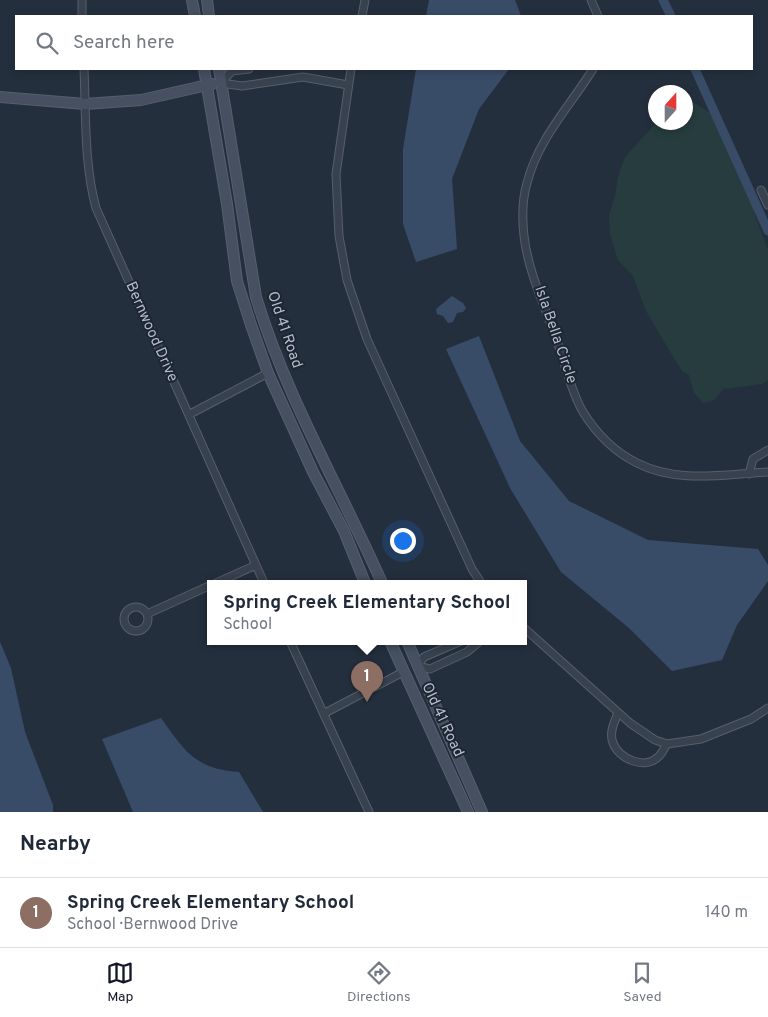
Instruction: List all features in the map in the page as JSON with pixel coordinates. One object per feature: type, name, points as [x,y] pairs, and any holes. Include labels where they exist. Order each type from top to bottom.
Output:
[{"type":"street","points":[[82,0],[82,15]]},
{"type":"street","points":[[192,0],[195,15]]},
{"type":"street","points":[[206,0],[210,15]]},
{"type":"street","points":[[362,15],[365,0]]},
{"type":"street","points":[[591,0],[598,15]]},
{"type":"street","name":"Bernwood Drive","points":[[84,70],[91,190],[96,208],[190,414],[263,580]]},
{"type":"street","name":"Old 41 Road","points":[[204,70],[227,204],[237,281],[268,373],[313,472],[344,531],[364,580]]},
{"type":"street","name":"Old 41 Road","points":[[219,70],[224,113],[256,297],[280,368],[335,488],[356,525],[381,580]]},
{"type":"street","points":[[221,82],[232,71],[240,70]]},
{"type":"street","points":[[349,70],[336,174],[339,236],[347,280],[367,339],[472,569],[479,580]]},
{"type":"street","name":"Isla Bella Circle","points":[[592,70],[537,154],[526,184],[523,201],[524,237],[530,263],[575,393],[582,409],[598,433],[637,463],[667,474],[690,477],[768,472]]},
{"type":"street","points":[[0,98],[85,104],[141,100],[221,82],[242,86],[303,77],[348,85]]},
{"type":"street","points":[[761,190],[767,200]]},
{"type":"street","points":[[190,414],[280,368]]},
{"type":"street","points":[[749,474],[753,459],[768,450]]},
{"type":"street","points":[[223,580],[256,565]]},
{"type":"street","points":[[147,614],[207,588]]},
{"type":"street","points":[[527,631],[642,733],[667,744],[702,739],[751,719],[768,708]]},
{"type":"street","points":[[292,645],[325,713],[369,812]]},
{"type":"street","name":"Old 41 Road","points":[[392,645],[468,812]]},
{"type":"street","name":"Old 41 Road","points":[[409,645],[482,812]]},
{"type":"street","points":[[325,713],[417,666],[424,657],[452,645]]},
{"type":"street","points":[[417,666],[430,669],[467,652],[475,645]]},
{"type":"street","points":[[618,713],[612,734],[613,742],[621,755],[635,762],[648,762],[658,757],[667,744]]},
{"type":"green space","points":[[693,102],[709,112],[730,149],[732,162],[753,202],[755,215],[768,250],[768,380],[762,384],[723,389],[714,400],[703,403],[694,393],[689,375],[682,371],[646,311],[633,276],[618,260],[610,235],[609,215],[615,196],[618,176],[625,157],[650,130],[693,130]]},
{"type":"water","points":[[429,0],[515,0],[521,15],[426,15]]},
{"type":"water","points":[[416,70],[508,70],[479,109],[452,179],[457,249],[416,262],[403,224],[403,149]]},
{"type":"water","points":[[452,296],[463,303],[466,308],[463,312],[457,313],[453,322],[448,323],[443,316],[437,314],[436,309]]},
{"type":"water","points":[[479,336],[520,441],[569,501],[648,540],[758,549],[768,565],[768,581],[737,625],[722,660],[672,671],[629,628],[561,572],[510,488],[446,349]]},
{"type":"water","points":[[0,642],[11,668],[25,732],[53,805],[53,812],[0,812]]},
{"type":"water","points":[[161,718],[177,740],[193,757],[212,767],[239,772],[263,812],[133,812],[102,739]]},
{"type":"waterway","points":[[663,0],[670,15]]},
{"type":"waterway","points":[[695,70],[768,231]]},
{"type":"place","name":"Spring Creek Elementary School","points":[[367,702]]}]
